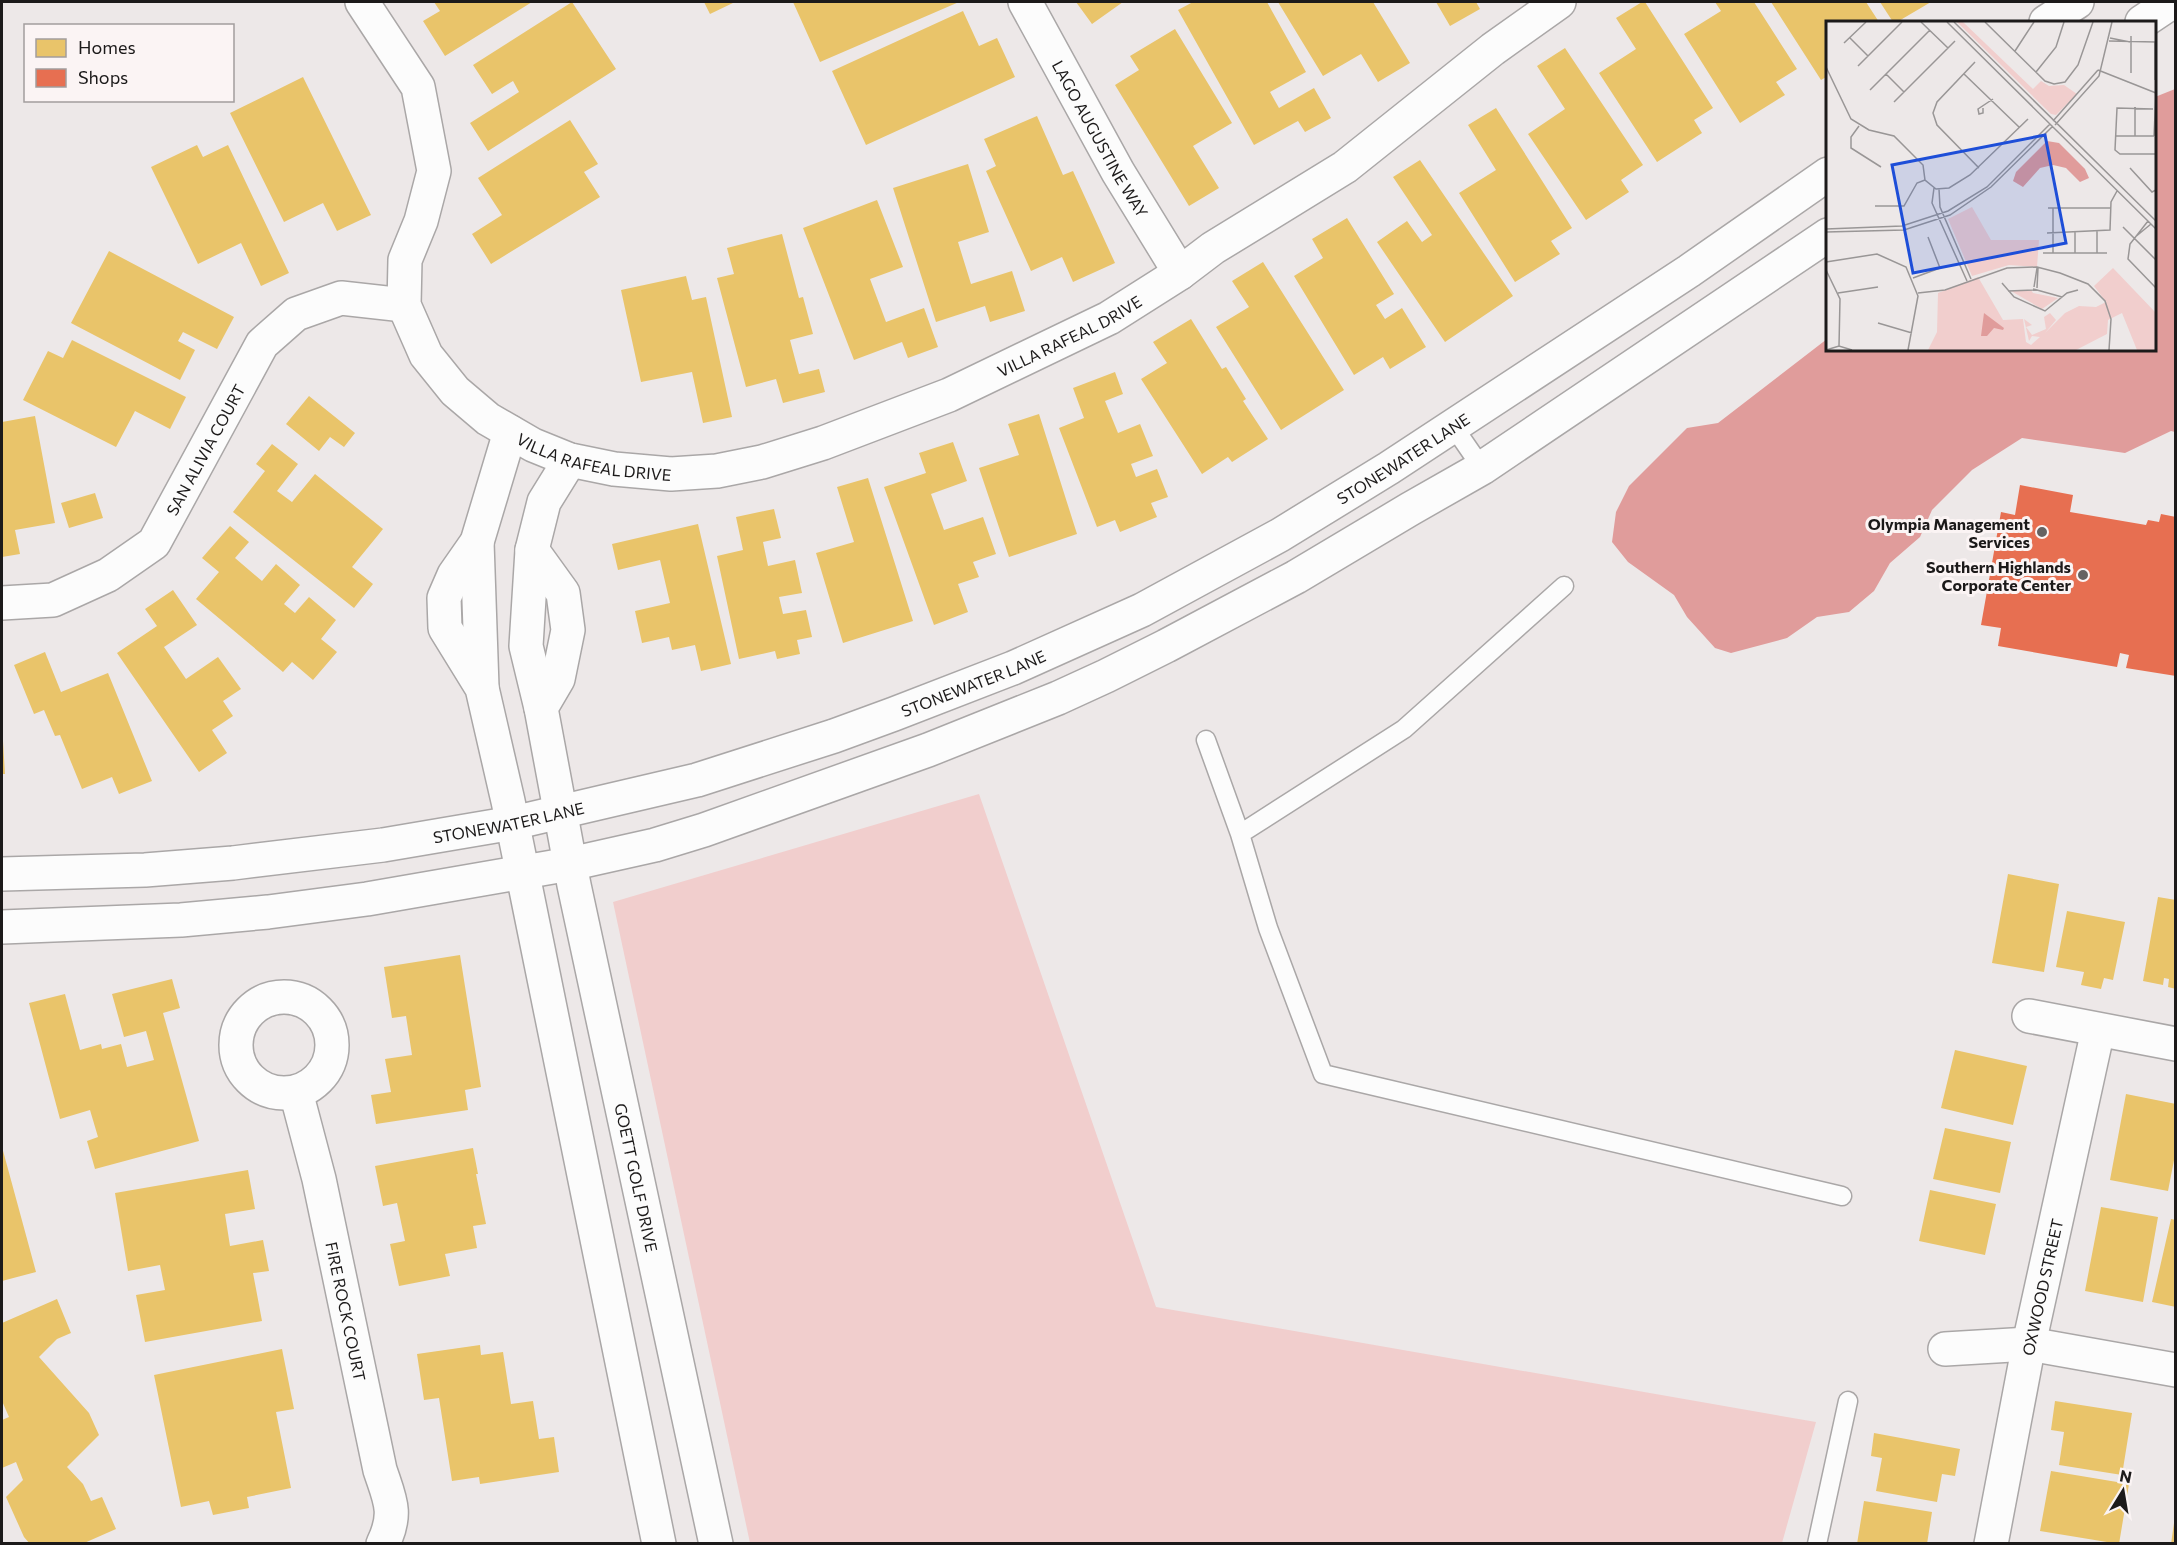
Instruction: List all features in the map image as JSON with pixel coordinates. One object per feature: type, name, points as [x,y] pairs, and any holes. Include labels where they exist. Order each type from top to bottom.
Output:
[{"type":"street","points":[[362,2],[418,87],[434,171],[421,221],[405,260],[404,305]]},
{"type":"street","name":"LAGO AUGUSTINE WAY","points":[[1025,2],[1118,172],[1180,273]]},
{"type":"street","name":"VILLA RAFEAL DRIVE","points":[[404,305],[426,355],[455,391],[488,419],[533,445],[570,460],[614,469],[660,473],[705,471],[762,462],[824,443],[949,395],[1109,318],[1180,273],[1213,248],[1345,167],[1493,49],[1559,2]]},
{"type":"street","points":[[2048,21],[2077,2]]},
{"type":"street","points":[[2144,21],[2172,2]]},
{"type":"street","name":"STONEWATER LANE","points":[[2,874],[145,870],[233,863],[383,845],[513,823],[697,780],[769,758],[1013,668],[1142,610],[1197,582],[1324,509],[1689,271],[1826,175]]},
{"type":"street","points":[[2,927],[181,920],[268,912],[367,899],[570,864],[655,845],[784,803],[928,750],[1058,698],[1156,651],[1296,577],[1482,468],[1826,236]]},
{"type":"street","name":"SAN ALIVIA COURT","points":[[2,603],[53,600],[108,575],[154,543],[262,344],[296,314],[341,298],[404,305]]},
{"type":"street","points":[[510,432],[477,542],[482,688],[513,823],[659,1544]]},
{"type":"street","name":"GOETT GOLF DRIVE","points":[[570,460],[544,502],[532,550],[526,646],[541,708],[570,864],[716,1544]]},
{"type":"street","points":[[2029,1016],[2175,1044]]},
{"type":"street","name":"OXWOOD STREET","points":[[1991,1544],[2029,1344],[2098,1030]]},
{"type":"street","name":"FIRE ROCK COURT","points":[[296,1092],[319,1179],[380,1470],[393,1514],[387,1537]]},
{"type":"street","points":[[1945,1349],[2029,1344],[2175,1370]]},
{"type":"lane","points":[[1454,426],[1482,468]]},
{"type":"lane","points":[[1240,834],[1404,729],[1564,586]]},
{"type":"lane","points":[[1206,740],[1240,834],[1268,928],[1323,1074],[1842,1196]]},
{"type":"lane","points":[[1817,1544],[1848,1401]]},
{"type":"shaded area","points":[[2175,89],[2175,432],[2171,431],[2125,453],[2022,438],[1972,470],[1932,510],[1920,537],[1890,563],[1874,591],[1849,612],[1817,617],[1787,638],[1731,653],[1715,648],[1687,617],[1674,595],[1628,562],[1612,542],[1616,512],[1629,486],[1687,428],[1718,423],[1826,340],[1826,351],[2156,351],[2156,97]]},
{"type":"shaded area","points":[[979,794],[1156,1307],[1816,1422],[1782,1543],[750,1543],[613,902]]},
{"type":"building: Homes","points":[[434,2],[532,2],[445,56],[423,21],[440,11]]},
{"type":"building: Homes","points":[[572,2],[616,69],[488,151],[470,123],[519,92],[513,81],[492,94],[473,65]]},
{"type":"building: Homes","points":[[704,2],[735,2],[710,14]]},
{"type":"building: Homes","points":[[793,2],[959,2],[820,62]]},
{"type":"building: Homes","points":[[1076,2],[1123,2],[1092,24]]},
{"type":"building: Homes","points":[[1193,2],[1267,2],[1306,72],[1270,92],[1279,108],[1314,88],[1331,118],[1305,132],[1298,121],[1254,145],[1178,10]]},
{"type":"building: Homes","points":[[1278,2],[1373,2],[1410,63],[1378,82],[1361,54],[1323,76]]},
{"type":"building: Homes","points":[[1436,2],[1476,2],[1480,9],[1450,26]]},
{"type":"building: Homes","points":[[1645,2],[1713,108],[1694,120],[1702,133],[1657,162],[1599,73],[1636,49],[1616,18]]},
{"type":"building: Homes","points":[[1715,2],[1754,2],[1797,69],[1776,82],[1785,95],[1740,123],[1684,34],[1721,11]]},
{"type":"building: Homes","points":[[1771,2],[1866,2],[1878,21],[1826,21],[1826,77],[1821,80]]},
{"type":"building: Homes","points":[[1880,2],[1931,2],[1899,21],[1892,21]]},
{"type":"building: Homes","points":[[963,11],[979,46],[997,38],[1015,77],[866,145],[832,71]]},
{"type":"building: Homes","points":[[1175,29],[1232,123],[1193,146],[1219,188],[1189,206],[1115,85],[1139,70],[1130,56]]},
{"type":"building: Homes","points":[[1565,48],[1643,165],[1621,180],[1629,192],[1586,220],[1528,134],[1565,109],[1537,66]]},
{"type":"building: Homes","points":[[303,77],[371,215],[337,231],[323,203],[284,222],[230,113]]},
{"type":"building: Homes","points":[[1496,108],[1572,228],[1551,241],[1560,254],[1515,282],[1459,193],[1496,170],[1468,125]]},
{"type":"building: Homes","points":[[1037,116],[1063,175],[1073,171],[1115,263],[1073,282],[1062,257],[1031,271],[986,171],[996,166],[984,139]]},
{"type":"building: Homes","points":[[570,120],[598,164],[584,172],[600,197],[491,264],[472,234],[502,215],[478,178]]},
{"type":"building: Homes","points":[[197,145],[203,157],[228,145],[289,273],[261,286],[241,243],[198,264],[151,167]]},
{"type":"building: Homes","points":[[1420,160],[1513,296],[1445,342],[1377,242],[1407,221],[1422,242],[1432,235],[1393,177]]},
{"type":"building: Homes","points":[[968,164],[989,232],[958,242],[971,284],[1012,271],[1025,311],[990,322],[985,306],[936,322],[893,188]]},
{"type":"building: Homes","points":[[877,200],[903,267],[870,279],[886,322],[924,308],[938,347],[908,358],[902,342],[854,360],[803,228]]},
{"type":"building: Homes","points":[[1347,218],[1394,294],[1376,305],[1385,319],[1402,308],[1426,347],[1390,369],[1383,357],[1354,375],[1294,276],[1323,258],[1312,239]]},
{"type":"building: Homes","points":[[782,234],[799,298],[803,297],[813,334],[790,340],[799,374],[819,369],[825,392],[783,403],[776,379],[746,387],[717,278],[734,274],[727,248]]},
{"type":"building: Homes","points":[[109,251],[234,317],[217,349],[183,332],[178,341],[195,350],[180,380],[71,323]]},
{"type":"building: Homes","points":[[1263,262],[1344,390],[1281,430],[1216,327],[1249,307],[1232,281]]},
{"type":"building: Homes","points":[[686,276],[692,300],[706,297],[732,417],[703,423],[692,372],[641,382],[621,290]]},
{"type":"building: Homes","points":[[1191,319],[1222,369],[1226,367],[1246,399],[1243,401],[1268,439],[1232,462],[1228,457],[1202,474],[1141,379],[1167,363],[1153,342]]},
{"type":"building: Homes","points":[[72,340],[186,397],[170,429],[135,411],[116,447],[23,400],[48,351],[63,358]]},
{"type":"building: Homes","points":[[1115,372],[1123,394],[1105,401],[1118,433],[1140,424],[1153,456],[1131,464],[1136,477],[1157,469],[1168,497],[1151,503],[1157,517],[1120,532],[1115,520],[1097,527],[1059,428],[1084,418],[1073,388]]},
{"type":"building: Homes","points":[[309,396],[355,433],[344,447],[330,437],[319,451],[286,424]]},
{"type":"building: Homes","points":[[1039,414],[1077,534],[1009,557],[979,468],[1019,455],[1008,424]]},
{"type":"building: Homes","points":[[35,416],[55,523],[15,530],[20,554],[2,557],[2,422]]},
{"type":"building: Homes","points":[[953,442],[967,481],[931,494],[944,530],[983,517],[996,554],[973,562],[979,577],[958,584],[968,612],[934,625],[884,487],[926,473],[919,453]]},
{"type":"building: Homes","points":[[272,444],[298,464],[277,491],[292,502],[315,474],[383,529],[352,567],[373,584],[354,608],[233,512],[265,471],[256,464]]},
{"type":"building: Homes","points":[[868,478],[913,621],[843,643],[816,553],[854,542],[837,487]]},
{"type":"building: Homes","points":[[95,493],[103,518],[69,528],[61,503]]},
{"type":"building: Homes","points":[[774,509],[781,538],[763,542],[768,566],[795,560],[802,593],[779,597],[783,614],[806,610],[812,637],[797,640],[800,654],[777,659],[775,651],[739,659],[717,556],[743,550],[736,517]]},
{"type":"building: Homes","points":[[698,524],[731,664],[701,671],[695,645],[672,650],[669,637],[642,643],[635,611],[670,603],[660,560],[618,570],[612,544]]},
{"type":"building: Homes","points":[[230,526],[249,542],[235,558],[262,581],[276,564],[300,585],[284,604],[295,613],[309,597],[336,620],[321,639],[337,652],[313,680],[292,662],[283,672],[196,599],[219,572],[202,558]]},
{"type":"building: Homes","points":[[173,590],[197,625],[164,647],[186,679],[218,657],[241,689],[223,701],[233,716],[212,730],[227,753],[199,772],[117,653],[157,626],[145,609]]},
{"type":"building: Homes","points":[[45,652],[61,692],[108,673],[152,781],[119,794],[112,777],[82,789],[60,735],[55,736],[44,710],[34,714],[14,665]]},
{"type":"building: Homes","points":[[3,741],[5,774],[2,774]]},
{"type":"building: Homes","points":[[2008,874],[2059,884],[2044,972],[1992,963]]},
{"type":"building: Homes","points":[[2158,897],[2176,900],[2176,989],[2168,987],[2169,979],[2164,978],[2163,985],[2143,981]]},
{"type":"building: Homes","points":[[2067,911],[2125,922],[2113,980],[2104,978],[2101,989],[2081,985],[2084,972],[2056,967]]},
{"type":"building: Homes","points":[[460,955],[481,1087],[465,1090],[468,1110],[376,1124],[371,1095],[391,1092],[385,1059],[412,1055],[406,1016],[392,1018],[384,967]]},
{"type":"building: Homes","points":[[172,979],[180,1008],[163,1013],[199,1141],[95,1169],[87,1141],[98,1137],[90,1110],[60,1119],[29,1003],[65,994],[80,1050],[101,1044],[102,1049],[121,1044],[127,1067],[154,1060],[146,1031],[124,1037],[112,994]]},
{"type":"building: Homes","points":[[1955,1050],[2027,1066],[2013,1125],[1941,1108]]},
{"type":"building: Homes","points":[[2126,1094],[2176,1104],[2176,1150],[2168,1191],[2110,1180]]},
{"type":"building: Homes","points":[[1945,1128],[2011,1142],[2000,1193],[1933,1179]]},
{"type":"building: Homes","points":[[2,1147],[36,1272],[2,1281]]},
{"type":"building: Homes","points":[[473,1148],[486,1224],[473,1226],[477,1248],[445,1254],[450,1276],[399,1286],[390,1244],[405,1241],[397,1203],[383,1206],[375,1166]]},
{"type":"building: Homes","points":[[248,1170],[255,1209],[225,1214],[230,1246],[263,1240],[269,1271],[253,1273],[262,1321],[145,1342],[136,1295],[165,1290],[160,1265],[128,1271],[115,1193]]},
{"type":"building: Homes","points":[[1930,1190],[1996,1204],[1985,1255],[1919,1241]]},
{"type":"building: Homes","points":[[2101,1207],[2158,1217],[2143,1302],[2085,1291]]},
{"type":"building: Homes","points":[[2171,1219],[2176,1220],[2176,1307],[2152,1302]]},
{"type":"building: Homes","points":[[57,1299],[71,1333],[57,1339],[39,1357],[89,1413],[99,1435],[67,1467],[83,1484],[91,1501],[102,1497],[116,1529],[82,1544],[30,1544],[24,1537],[6,1497],[23,1480],[16,1462],[2,1468],[2,1420],[9,1417],[2,1401],[2,1323]]},
{"type":"building: Homes","points":[[480,1345],[481,1355],[503,1352],[511,1404],[533,1401],[539,1439],[554,1437],[559,1472],[480,1484],[479,1477],[452,1481],[439,1398],[424,1400],[417,1354]]},
{"type":"building: Homes","points":[[282,1349],[294,1409],[276,1412],[291,1488],[247,1497],[249,1508],[213,1515],[209,1501],[181,1507],[154,1375]]},
{"type":"building: Homes","points":[[2055,1401],[2132,1413],[2122,1475],[2059,1465],[2064,1432],[2051,1430]]},
{"type":"building: Homes","points":[[1874,1433],[1960,1449],[1955,1476],[1942,1474],[1937,1502],[1876,1491],[1882,1458],[1871,1456]]},
{"type":"building: Homes","points":[[2051,1471],[2129,1484],[2119,1544],[2040,1531]]},
{"type":"building: Homes","points":[[1864,1501],[1932,1512],[1927,1544],[1857,1544]]},
{"type":"building: Homes","points":[[2174,1523],[2176,1544],[2171,1544]]},
{"type":"building: Shops","name":"Southern Highlands Corporate Center","points":[[2020,485],[2073,495],[2070,512],[2146,525],[2148,520],[2159,522],[2161,514],[2176,517],[2176,676],[2126,668],[2129,655],[2120,653],[2117,667],[1998,646],[2001,628],[1981,625],[2001,512],[2015,515]]},
{"type":"place","name":"Olympia Management Services","points":[[2042,532]]},
{"type":"place","name":"Southern Highlands Corporate Center","points":[[2083,575]]}]
